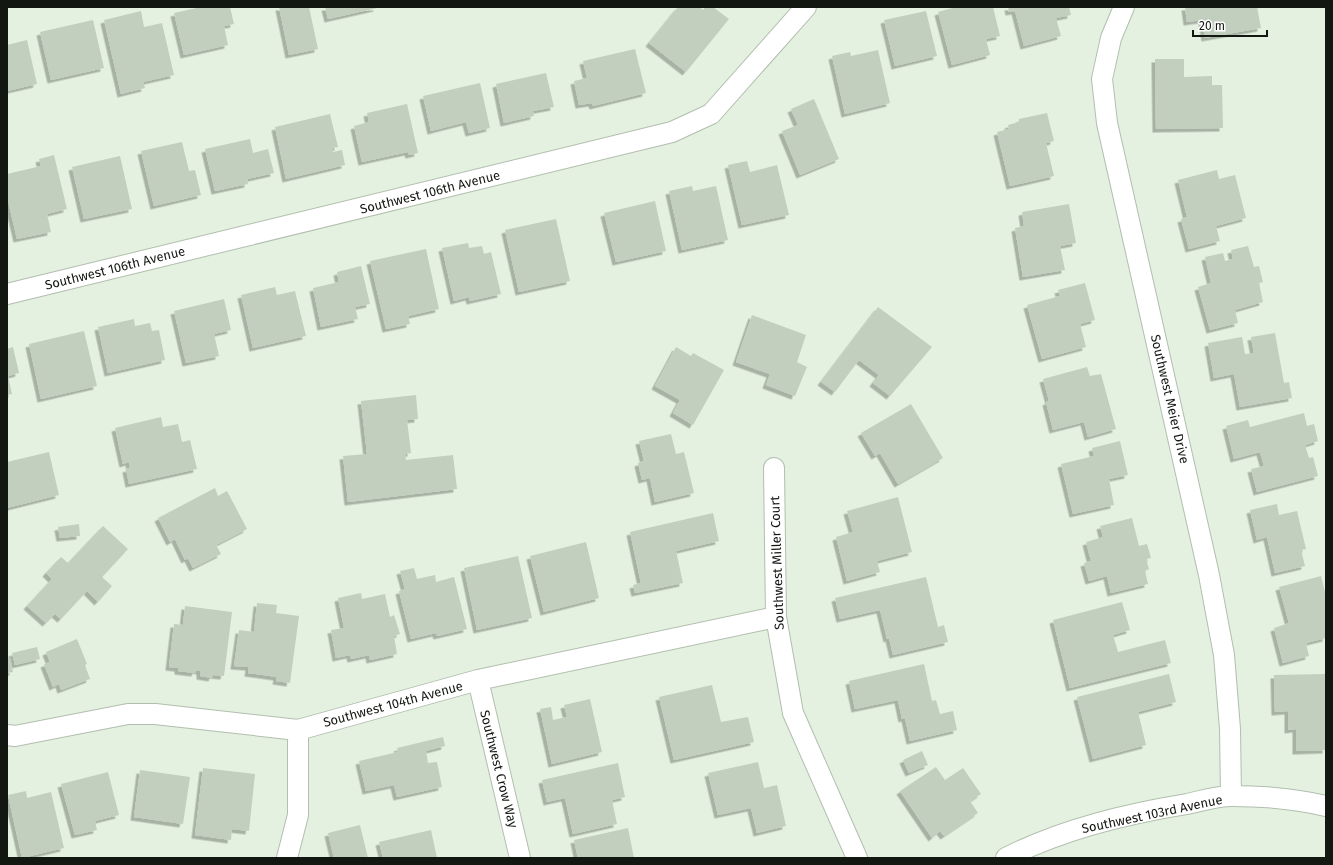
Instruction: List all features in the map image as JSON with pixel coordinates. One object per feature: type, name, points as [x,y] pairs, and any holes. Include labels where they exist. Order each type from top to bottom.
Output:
[{"type":"street","name":"Southwest 106th Avenue","points":[[7,294],[672,132],[711,114],[806,7]]},
{"type":"street","name":"Southwest Meier Drive","points":[[1124,7],[1111,38],[1102,79],[1107,123],[1209,575],[1224,655],[1230,728],[1231,796]]},
{"type":"street","name":"Southwest Miller Court","points":[[774,468],[776,617],[793,713],[857,858]]},
{"type":"street","name":"Southwest 104th Avenue","points":[[7,735],[15,736],[128,714],[155,714],[298,730],[478,680],[776,617]]},
{"type":"street","name":"Southwest Crow Way","points":[[478,680],[520,858]]},
{"type":"street","points":[[287,858],[298,815],[298,730]]},
{"type":"street","name":"Southwest 103rd Avenue","points":[[1006,858],[1026,847],[1096,823],[1231,796],[1309,802],[1326,806]]},
{"type":"building","points":[[201,7],[230,7],[234,24],[224,26],[228,45],[184,55],[174,13]]},
{"type":"building","points":[[279,7],[309,7],[318,49],[289,55]]},
{"type":"building","points":[[325,7],[377,7],[377,8],[328,19]]},
{"type":"building","points":[[678,7],[700,7],[703,10],[705,7],[713,7],[729,19],[686,72],[649,43]]},
{"type":"building","points":[[956,7],[993,7],[1000,36],[986,39],[990,55],[952,65],[938,12]]},
{"type":"building","points":[[1008,7],[1069,7],[1071,15],[1056,18],[1061,36],[1024,46],[1015,11],[1009,12]]},
{"type":"building","points":[[1185,7],[1257,7],[1261,28],[1205,38],[1202,20],[1187,22]]},
{"type":"building","points":[[141,11],[144,27],[162,23],[174,75],[143,82],[145,88],[121,94],[104,20]]},
{"type":"building","points":[[926,11],[937,56],[895,66],[884,20]]},
{"type":"building","points":[[93,20],[104,68],[51,80],[40,32]]},
{"type":"building","points":[[27,40],[37,84],[7,91],[7,45]]},
{"type":"building","points":[[635,49],[646,93],[593,106],[592,103],[579,105],[574,81],[587,78],[583,61]]},
{"type":"building","points":[[878,50],[890,103],[845,114],[832,56],[850,52],[851,56]]},
{"type":"building","points":[[1155,59],[1184,59],[1184,77],[1212,76],[1212,85],[1222,85],[1223,128],[1156,129]]},
{"type":"building","points":[[546,73],[554,107],[533,111],[534,116],[504,123],[496,84]]},
{"type":"building","points":[[480,83],[490,128],[469,133],[466,122],[431,131],[423,96]]},
{"type":"building","points":[[814,99],[839,159],[800,175],[782,131],[798,125],[791,109]]},
{"type":"building","points":[[407,104],[418,153],[409,155],[408,152],[362,162],[354,126],[369,122],[367,113]]},
{"type":"building","points":[[1047,113],[1054,141],[1046,143],[1054,176],[1010,186],[997,132],[1009,129],[1008,125],[1019,122],[1019,119]]},
{"type":"building","points":[[330,114],[338,147],[332,148],[333,152],[342,150],[345,165],[286,179],[275,127]]},
{"type":"building","points":[[250,139],[253,153],[268,149],[274,173],[247,179],[248,184],[215,191],[205,149]]},
{"type":"building","points":[[182,142],[189,171],[195,170],[201,195],[154,206],[141,151]]},
{"type":"building","points":[[54,155],[67,209],[47,214],[51,232],[17,239],[7,196],[7,174],[41,166],[39,159]]},
{"type":"building","points":[[120,156],[132,209],[84,219],[72,167]]},
{"type":"building","points":[[747,161],[750,172],[777,165],[789,215],[742,225],[728,165]]},
{"type":"building","points":[[1217,170],[1219,179],[1235,175],[1246,218],[1216,226],[1220,241],[1189,249],[1181,219],[1187,217],[1178,180]]},
{"type":"building","points":[[692,186],[693,191],[716,186],[728,240],[682,250],[669,191]]},
{"type":"building","points":[[655,201],[666,251],[616,262],[604,213]]},
{"type":"building","points":[[1069,204],[1076,243],[1060,246],[1065,270],[1023,277],[1015,228],[1024,226],[1022,212]]},
{"type":"building","points":[[556,219],[570,281],[519,292],[505,230]]},
{"type":"building","points":[[468,243],[469,248],[482,246],[484,254],[491,252],[501,294],[470,301],[469,297],[454,301],[442,248]]},
{"type":"building","points":[[1248,246],[1254,267],[1259,266],[1263,282],[1259,283],[1263,302],[1235,310],[1238,323],[1210,330],[1198,287],[1211,283],[1205,257],[1223,253],[1225,261],[1233,259],[1231,250]]},
{"type":"building","points":[[426,249],[439,309],[408,316],[410,324],[386,329],[370,261]]},
{"type":"building","points":[[361,266],[370,304],[355,307],[358,319],[321,327],[313,288],[339,282],[337,272]]},
{"type":"building","points":[[1085,283],[1095,320],[1080,324],[1086,347],[1042,359],[1027,305],[1060,296],[1058,290]]},
{"type":"building","points":[[275,287],[277,295],[295,291],[306,336],[253,348],[241,295]]},
{"type":"building","points":[[224,299],[231,330],[214,334],[219,356],[186,363],[174,311]]},
{"type":"building","points":[[878,307],[932,347],[890,396],[873,383],[879,375],[859,360],[835,392],[821,382]]},
{"type":"building","points":[[752,315],[806,335],[797,362],[807,367],[795,396],[766,385],[770,374],[736,362]]},
{"type":"building","points":[[134,319],[135,326],[150,323],[152,331],[159,330],[165,360],[108,373],[98,327]]},
{"type":"building","points":[[84,331],[97,386],[41,399],[29,344]]},
{"type":"building","points":[[1275,333],[1284,383],[1289,382],[1292,398],[1240,407],[1234,374],[1214,378],[1208,343],[1242,337],[1245,354],[1254,353],[1251,337]]},
{"type":"building","points":[[13,347],[19,373],[8,376],[12,394],[7,395],[7,349]]},
{"type":"building","points":[[676,347],[691,356],[693,353],[724,370],[693,425],[673,413],[680,400],[655,386]]},
{"type":"building","points":[[1087,367],[1090,376],[1101,374],[1116,429],[1088,437],[1084,422],[1053,430],[1046,402],[1049,401],[1043,379]]},
{"type":"building","points":[[416,395],[418,419],[407,420],[411,453],[405,454],[406,460],[453,455],[457,489],[348,502],[343,456],[367,454],[361,401]]},
{"type":"building","points":[[911,404],[943,458],[898,484],[880,453],[875,456],[861,433]]},
{"type":"building","points":[[1304,413],[1307,426],[1314,424],[1318,441],[1305,445],[1309,458],[1313,457],[1318,476],[1257,492],[1251,469],[1264,466],[1260,452],[1234,459],[1226,426],[1248,420],[1250,427]]},
{"type":"building","points":[[161,417],[163,427],[178,424],[182,442],[190,440],[197,469],[129,484],[126,469],[130,468],[129,462],[123,464],[115,428]]},
{"type":"building","points":[[671,434],[676,454],[684,452],[694,493],[655,502],[650,478],[642,480],[638,463],[644,461],[639,441]]},
{"type":"building","points":[[1120,441],[1128,475],[1109,479],[1114,505],[1073,514],[1061,464],[1094,456],[1092,448]]},
{"type":"building","points":[[49,452],[59,495],[7,508],[7,462]]},
{"type":"building","points":[[215,488],[218,496],[227,491],[247,529],[216,545],[221,554],[193,568],[188,558],[185,560],[175,539],[170,542],[158,518]]},
{"type":"building","points":[[898,497],[912,552],[877,561],[880,572],[847,581],[836,537],[853,532],[847,511]]},
{"type":"building","points":[[1277,504],[1279,515],[1297,511],[1306,549],[1301,550],[1305,566],[1275,573],[1267,537],[1257,540],[1250,510]]},
{"type":"building","points":[[713,513],[719,541],[676,551],[683,583],[635,593],[633,585],[641,583],[630,532]]},
{"type":"building","points":[[1132,518],[1139,546],[1147,544],[1151,558],[1146,559],[1149,569],[1145,571],[1148,584],[1111,593],[1107,576],[1089,581],[1084,563],[1091,561],[1086,542],[1103,537],[1100,526]]},
{"type":"building","points":[[79,524],[80,536],[60,538],[58,527]]},
{"type":"building","points":[[103,526],[128,549],[102,577],[112,586],[98,602],[87,591],[61,619],[55,614],[46,623],[27,606],[52,579],[46,573],[61,557],[68,563]]},
{"type":"building","points":[[586,542],[599,598],[544,612],[530,556]]},
{"type":"building","points":[[518,556],[532,618],[477,630],[464,568]]},
{"type":"building","points":[[414,568],[417,579],[435,575],[436,582],[454,577],[467,629],[437,636],[436,633],[411,639],[399,591],[405,589],[400,571]]},
{"type":"building","points":[[1321,576],[1326,596],[1326,638],[1306,643],[1309,656],[1283,663],[1274,628],[1289,623],[1279,587]]},
{"type":"building","points":[[926,577],[938,627],[944,625],[948,642],[893,655],[889,638],[887,639],[880,610],[840,619],[835,598]]},
{"type":"building","points":[[361,593],[362,599],[385,594],[390,617],[394,615],[400,634],[394,636],[397,654],[370,660],[369,655],[351,659],[350,655],[336,658],[331,630],[344,628],[338,598]]},
{"type":"building","points":[[1122,602],[1130,630],[1113,635],[1118,652],[1165,640],[1171,663],[1070,688],[1053,620]]},
{"type":"building","points":[[257,603],[277,605],[276,613],[299,616],[290,683],[276,681],[277,677],[248,673],[249,667],[234,666],[239,630],[254,632]]},
{"type":"building","points":[[185,606],[232,612],[224,676],[213,675],[212,678],[200,676],[200,671],[196,670],[195,673],[178,671],[178,668],[169,667],[174,624],[183,625]]},
{"type":"building","points":[[77,639],[87,664],[85,665],[90,679],[61,690],[59,684],[53,687],[44,664],[50,662],[46,652]]},
{"type":"building","points":[[37,647],[40,659],[15,665],[12,653]]},
{"type":"building","points":[[7,658],[10,658],[13,672],[7,673]]},
{"type":"building","points":[[924,664],[932,701],[936,700],[940,714],[953,711],[957,730],[910,741],[905,718],[902,719],[898,700],[855,709],[849,681]]},
{"type":"building","points":[[1169,674],[1176,702],[1138,712],[1146,745],[1093,759],[1077,697]]},
{"type":"building","points":[[1326,674],[1326,750],[1296,751],[1296,729],[1288,730],[1288,711],[1275,712],[1274,675]]},
{"type":"building","points":[[712,685],[721,722],[748,717],[754,742],[674,760],[659,697]]},
{"type":"building","points":[[590,699],[602,752],[552,764],[540,709],[551,707],[553,720],[567,717],[564,705]]},
{"type":"building","points":[[443,737],[445,746],[426,751],[428,763],[437,762],[442,787],[397,797],[394,785],[366,791],[359,761],[398,752],[397,748]]},
{"type":"building","points":[[922,751],[928,765],[909,773],[903,760]]},
{"type":"building","points":[[758,762],[764,788],[777,785],[786,826],[757,833],[751,808],[718,815],[708,773]]},
{"type":"building","points":[[618,763],[625,797],[612,800],[617,824],[573,834],[565,798],[547,802],[542,780]]},
{"type":"building","points":[[936,767],[945,780],[963,768],[981,794],[970,801],[978,813],[944,836],[940,831],[932,838],[900,791]]},
{"type":"building","points":[[203,768],[255,774],[249,831],[232,829],[231,840],[195,835]]},
{"type":"building","points":[[140,770],[190,777],[183,824],[134,817]]},
{"type":"building","points":[[108,772],[119,815],[95,821],[97,830],[75,835],[61,784]]},
{"type":"building","points":[[26,791],[27,798],[51,792],[64,848],[22,858],[8,795]]},
{"type":"building","points":[[360,825],[368,858],[334,858],[328,833]]},
{"type":"building","points":[[628,828],[634,858],[578,858],[574,840]]},
{"type":"building","points":[[431,830],[437,858],[383,858],[379,842]]}]
